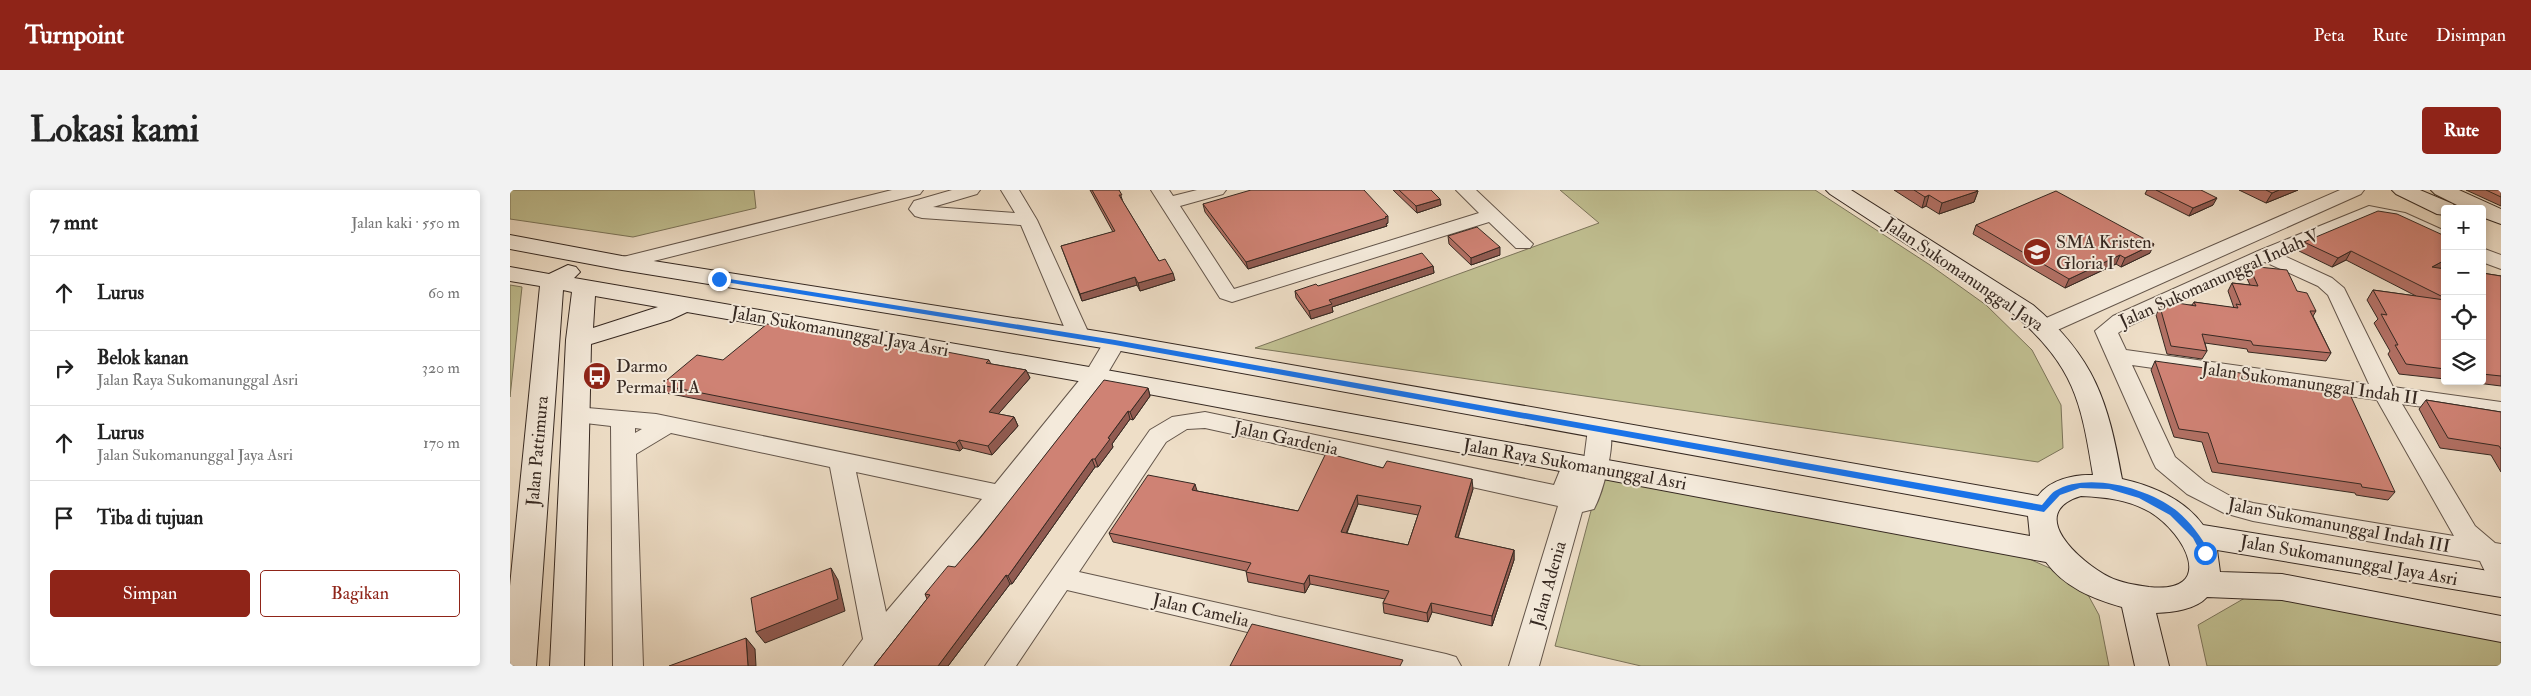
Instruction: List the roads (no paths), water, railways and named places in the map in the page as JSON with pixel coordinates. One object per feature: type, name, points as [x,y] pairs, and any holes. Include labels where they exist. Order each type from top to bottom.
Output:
[{"type":"street","points":[[552,282],[591,258],[646,241],[847,190]]},
{"type":"street","points":[[584,288],[622,263],[890,193],[914,190]]},
{"type":"street","points":[[971,190],[921,205],[918,209],[922,212],[1028,220]]},
{"type":"street","points":[[1010,190],[1028,220],[1079,336]]},
{"type":"street","points":[[1217,190],[1165,196],[1227,294],[1236,296],[1492,215]]},
{"type":"street","points":[[1465,190],[1523,244]]},
{"type":"street","name":"Jalan Sukomanunggal Jaya","points":[[1837,190],[2024,310],[2045,327],[2062,345],[2086,383],[2098,416],[2109,486]]},
{"type":"street","points":[[2045,327],[2355,190]]},
{"type":"street","points":[[2403,190],[2444,195],[2501,217]]},
{"type":"street","points":[[2377,211],[2396,216],[2441,236]]},
{"type":"street","name":"Jalan Sukomanunggal Indah V","points":[[2182,478],[2165,462],[2106,331],[2112,326],[2265,255],[2369,212],[2377,211]]},
{"type":"street","points":[[2486,229],[2501,236]]},
{"type":"street","name":"Jalan Sukomanunggal Jaya Asri","points":[[510,242],[591,258],[1115,342]]},
{"type":"street","points":[[2265,255],[2325,282],[2337,292],[2384,392],[2460,540],[2491,581]]},
{"type":"street","points":[[2486,256],[2501,263]]},
{"type":"street","name":"Jalan Sukomanunggal Jaya Asri","points":[[510,274],[1095,376]]},
{"type":"street","points":[[579,340],[661,315],[687,304],[719,279]]},
{"type":"street","name":"Jalan Pattimura","points":[[519,666],[552,282]]},
{"type":"street","points":[[731,312],[760,285]]},
{"type":"street","name":"Jalan Pattimura","points":[[567,666],[579,340],[584,288]]},
{"type":"street","points":[[858,666],[1001,494],[1095,376],[1115,342],[2044,508]]},
{"type":"street","name":"Jalan Sukomanunggal Indah II","points":[[2118,356],[2501,410]]},
{"type":"street","name":"Jalan Raya Sukomanunggal Asri","points":[[1095,376],[2054,552]]},
{"type":"street","points":[[576,415],[666,425],[1001,494]]},
{"type":"street","points":[[1518,454],[1533,417]]},
{"type":"street","points":[[623,419],[628,666]]},
{"type":"street","name":"Jalan Gardenia","points":[[1060,578],[1158,436],[1172,425],[1187,420],[1205,420],[1573,500]]},
{"type":"street","points":[[623,451],[666,425]]},
{"type":"street","name":"Jalan Adenia","points":[[1524,666],[1573,500],[1584,466],[1600,429]]},
{"type":"street","points":[[841,462],[878,642]]},
{"type":"street","name":"Jalan Sukomanunggal Indah III","points":[[2182,478],[2224,504],[2253,512],[2460,540]]},
{"type":"street","points":[[2080,485],[2109,486],[2142,495],[2173,512],[2196,535],[2205,553],[2207,570],[2201,584],[2186,595],[2163,600],[2136,599],[2112,592],[2089,582],[2070,568],[2054,552],[2042,529],[2044,508],[2057,493],[2080,485]]},
{"type":"street","name":"Jalan Sukomanunggal Jaya Asri","points":[[2196,535],[2268,545],[2409,572],[2491,581]]},
{"type":"street","points":[[2460,540],[2495,554],[2491,581]]},
{"type":"street","points":[[2409,572],[2426,616]]},
{"type":"street","points":[[1000,666],[1060,578]]},
{"type":"street","name":"Jalan Camelia","points":[[1060,578],[1446,666]]},
{"type":"street","points":[[2201,584],[2282,587],[2501,629]]},
{"type":"street","points":[[2136,599],[2152,666]]},
{"type":"place","name":"SMA Kristen Gloria I","points":[[2037,252]]},
{"type":"place","name":"Darmo Permai II A","points":[[597,376]]}]
